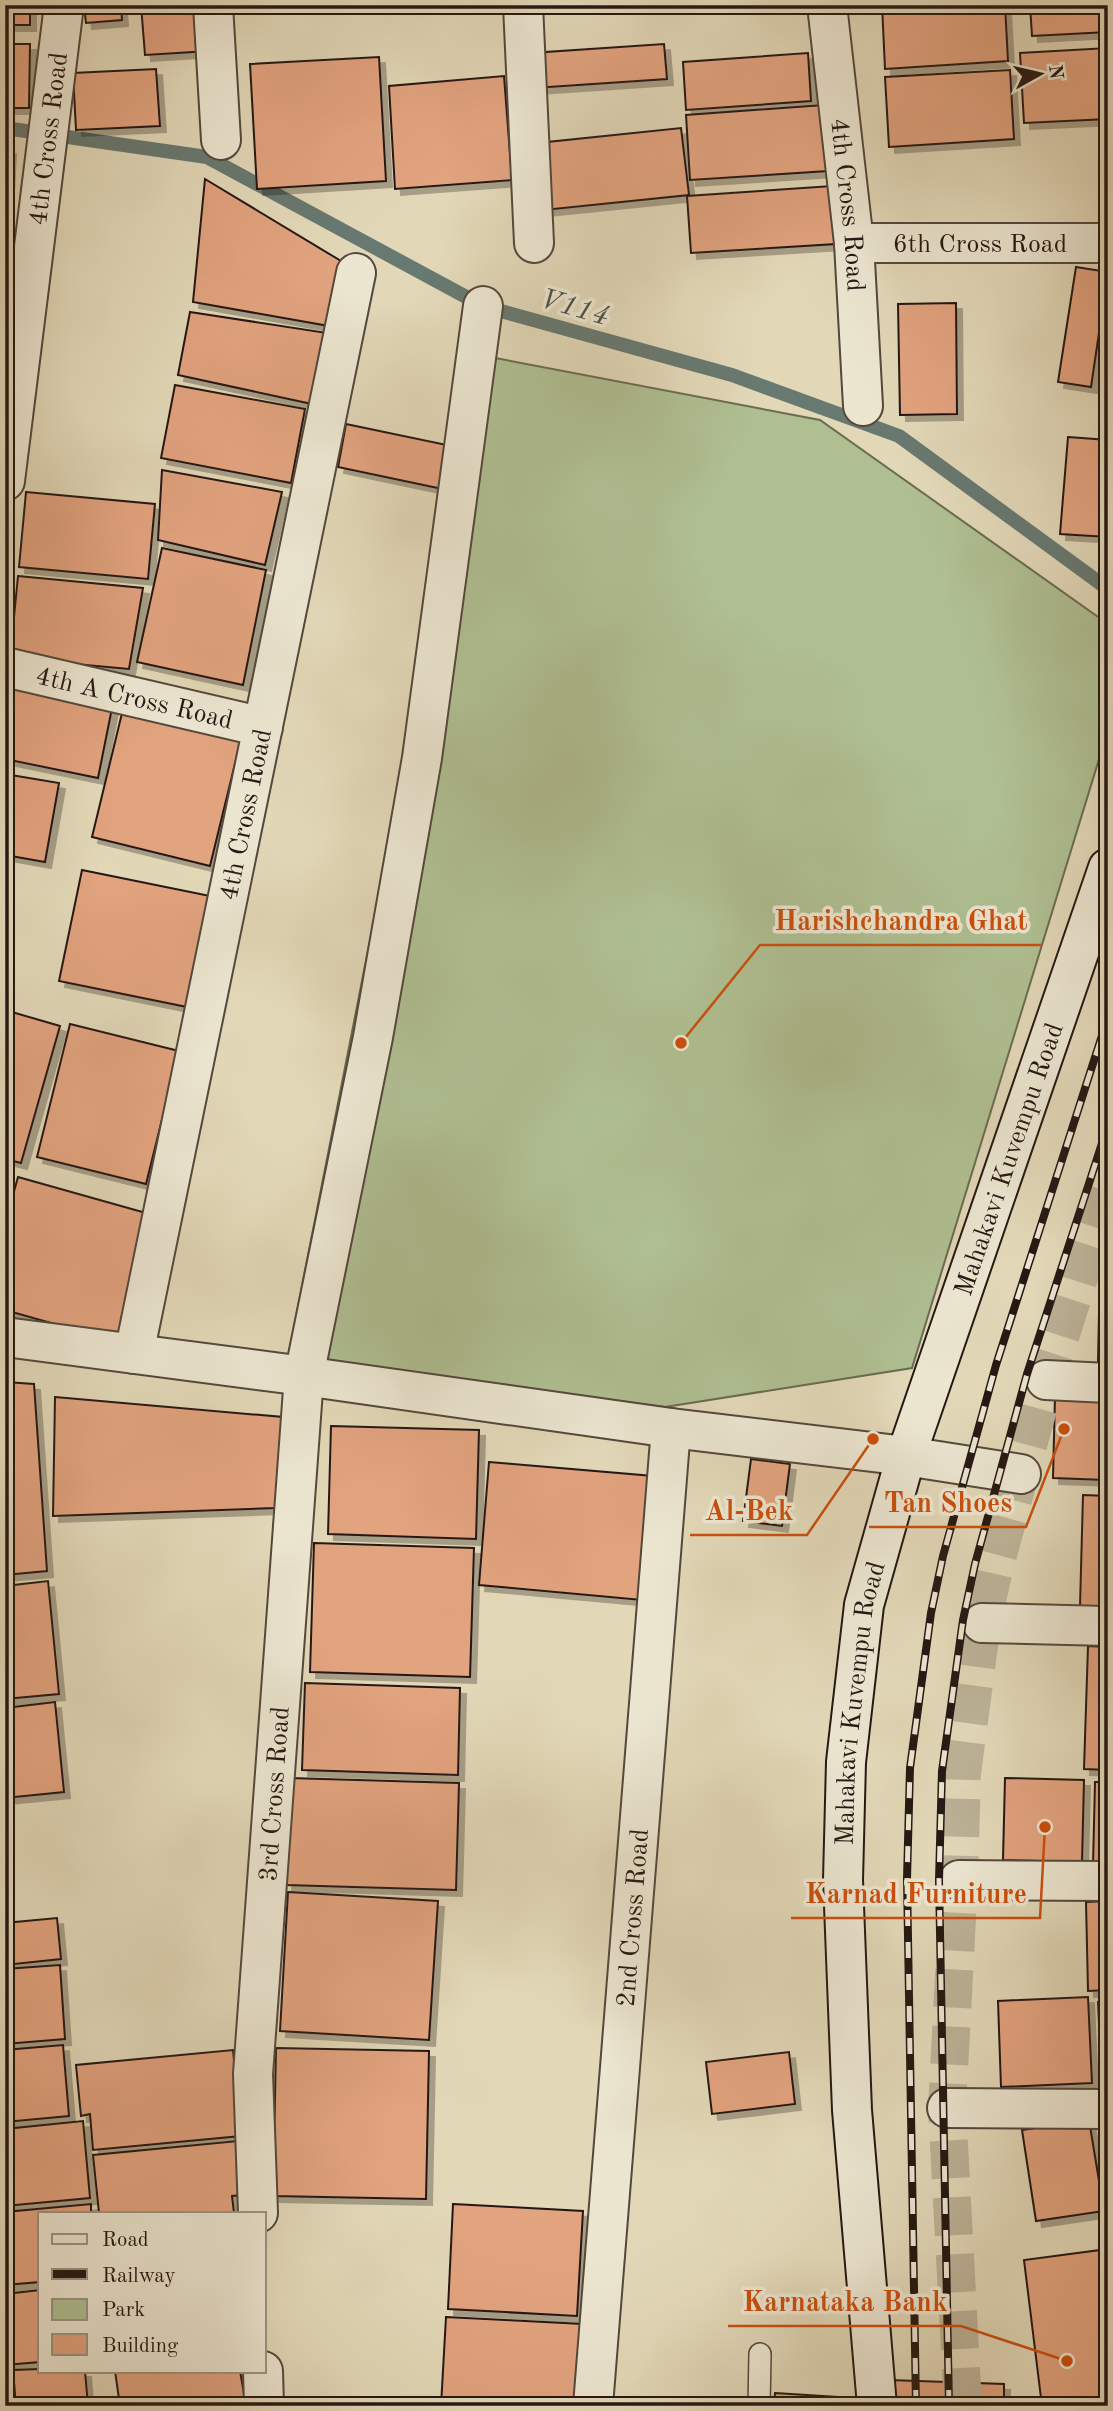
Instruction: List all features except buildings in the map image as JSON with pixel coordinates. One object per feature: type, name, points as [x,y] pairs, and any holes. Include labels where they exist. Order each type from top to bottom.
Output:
[{"type":"street","name":"4th Cross Road","points":[[5,481],[65,5]]},
{"type":"street","points":[[213,5],[221,140]]},
{"type":"street","points":[[523,5],[534,243]]},
{"type":"street","name":"4th Cross Road","points":[[827,5],[854,243],[863,407]]},
{"type":"street","name":"6th Cross Road","points":[[854,243],[1108,243]]},
{"type":"street","name":"4th Cross Road","points":[[134,1354],[356,273]]},
{"type":"street","name":"3rd Cross Road","points":[[258,2212],[253,2074],[304,1376],[373,1037],[422,758],[483,306]]},
{"type":"street","name":"4th A Cross Road","points":[[5,667],[262,727]]},
{"type":"street","name":"Mahakavi Kuvempu Road","points":[[877,2406],[852,2110],[843,1880],[846,1762],[864,1605],[906,1457],[1108,868]]},
{"type":"street","points":[[5,1337],[1021,1474]]},
{"type":"street","points":[[1046,1380],[1108,1382]]},
{"type":"street","name":"2nd Cross Road","points":[[593,2406],[671,1428]]},
{"type":"street","points":[[982,1623],[1108,1626]]},
{"type":"street","points":[[959,1880],[1108,1881]]},
{"type":"street","points":[[947,2108],[1108,2109]]},
{"type":"street","points":[[263,2372],[264,2406]]},
{"type":"lane","points":[[759,2406],[760,2354]]},
{"type":"green space","points":[[485,356],[820,420],[1108,624],[1108,730],[912,1368],[665,1407],[288,1357]]},
{"type":"waterway","name":"V114","points":[[5,128],[207,157],[483,306],[732,375],[899,436],[1108,589]]},
{"type":"tunnel","points":[[963,2406],[947,2108],[962,1773],[982,1623],[994,1569],[1046,1380],[1108,1188]]},
{"type":"railway","points":[[916,2406],[907,1879],[910,1768],[931,1613],[943,1556],[996,1365],[1108,1017]]},
{"type":"railway","points":[[949,2406],[939,1880],[942,1771],[963,1620],[975,1564],[1027,1374],[1108,1125]]},
{"type":"place","name":"Harishchandra Ghat","points":[[681,1043]]},
{"type":"place","name":"Tan Shoes","points":[[1064,1429]]},
{"type":"place","name":"Al-Bek","points":[[873,1439]]},
{"type":"place","name":"Karnad Furniture","points":[[1045,1827]]},
{"type":"place","name":"Karnataka Bank","points":[[1067,2361]]}]
